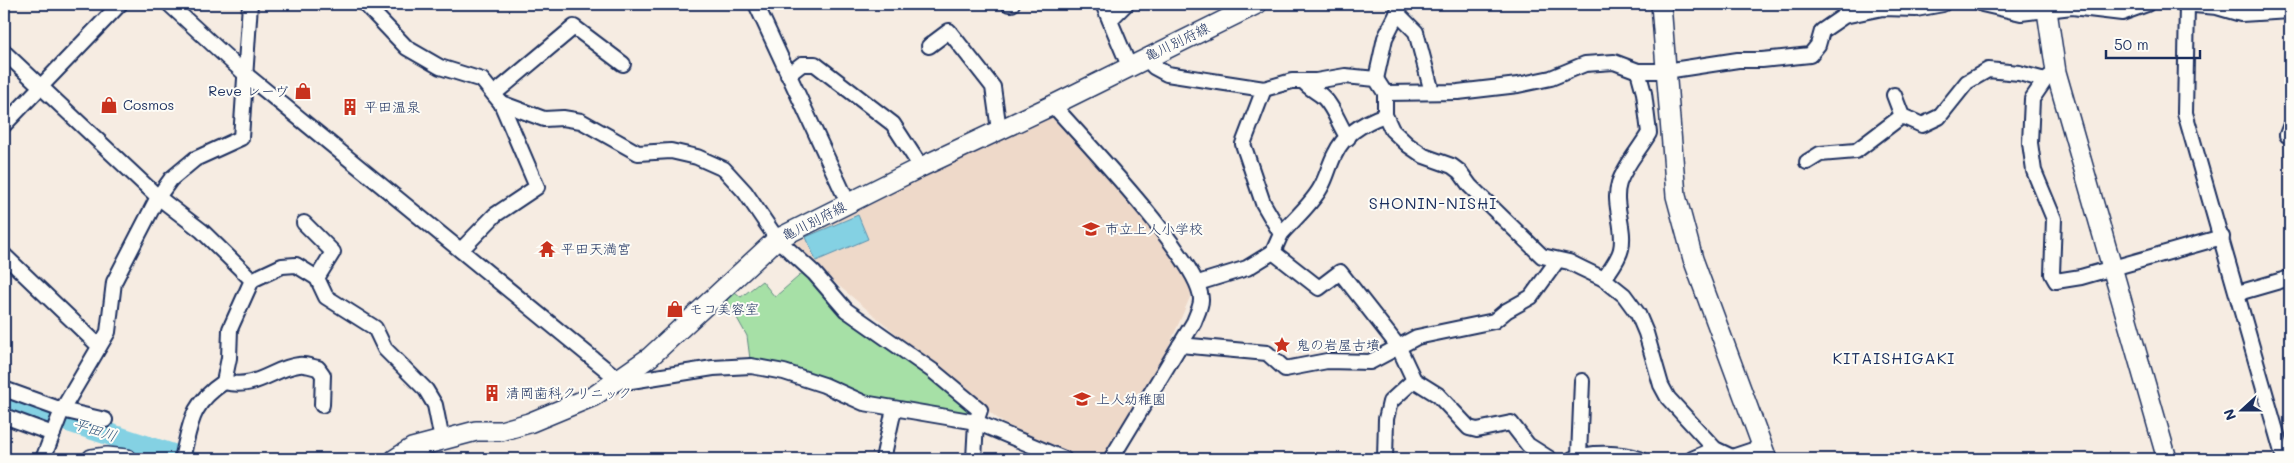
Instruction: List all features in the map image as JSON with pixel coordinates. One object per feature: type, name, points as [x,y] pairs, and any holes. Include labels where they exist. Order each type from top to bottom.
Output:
[{"type":"main road","name":"亀川別府線","points":[[396,458],[412,448],[476,431],[501,431],[529,423],[594,396],[650,357],[777,239],[1257,4]]},
{"type":"main road","points":[[1661,4],[1676,196],[1693,259],[1765,453]]},
{"type":"main road","points":[[2046,7],[2050,76],[2114,268],[2167,459]]},
{"type":"main road","points":[[92,459],[107,457],[127,459]]},
{"type":"street","points":[[4,125],[120,4]]},
{"type":"street","points":[[169,4],[244,73],[619,380],[631,381],[713,368],[751,366],[784,372],[824,385],[864,402],[894,409],[976,422],[1064,459]]},
{"type":"street","points":[[43,459],[62,410],[108,332],[114,282],[158,197],[171,179],[195,159],[241,138],[250,4]]},
{"type":"street","points":[[364,4],[407,48],[440,67],[482,80],[497,99],[537,187],[495,215],[461,250]]},
{"type":"street","points":[[756,4],[848,203]]},
{"type":"street","points":[[1103,4],[1129,66]]},
{"type":"street","points":[[1110,20],[1126,4]]},
{"type":"street","points":[[1386,92],[1483,90],[1551,78],[1585,64],[1614,62],[1638,71],[1666,71],[1738,60],[1762,60],[1810,55],[1818,45],[1822,31],[1844,16],[1883,8],[1916,9],[1943,4]]},
{"type":"street","points":[[1982,4],[2021,14],[2046,7],[2072,6],[2122,13],[2147,4]]},
{"type":"street","points":[[2183,4],[2217,7],[2241,14],[2290,10]]},
{"type":"street","points":[[2187,4],[2185,113],[2284,459]]},
{"type":"street","points":[[1432,92],[1416,32],[1399,9],[1385,38],[1378,59],[1376,79],[1386,92],[1385,114],[1392,130],[1408,145],[1424,156],[1452,166],[1460,172],[1470,186],[1542,256],[1557,261],[1569,262],[1604,280],[1624,295],[1638,314],[1646,332],[1661,385],[1668,398],[1715,449],[1732,457],[1765,453]]},
{"type":"street","points":[[497,99],[574,27],[623,64]]},
{"type":"street","points":[[929,46],[949,31],[993,86],[999,130]]},
{"type":"street","points":[[4,52],[158,197],[202,231],[252,280]]},
{"type":"street","points":[[1146,58],[1154,67],[1167,74],[1264,89],[1292,81],[1316,81],[1345,76],[1376,79]]},
{"type":"street","points":[[788,75],[802,64],[814,64],[892,124],[921,167]]},
{"type":"street","points":[[1894,95],[1902,116],[1922,125],[1939,117],[1967,82],[1988,70],[2050,76]]},
{"type":"street","points":[[1604,280],[1621,251],[1623,237],[1616,201],[1620,182],[1635,152],[1649,133],[1644,93],[1638,71]]},
{"type":"street","points":[[2050,76],[2032,99],[2030,143],[2034,171],[2054,219],[2052,274],[2056,281],[2114,268],[2222,237]]},
{"type":"street","points":[[1303,81],[1310,90],[1323,96],[1332,108],[1348,138]]},
{"type":"street","points":[[1264,89],[1243,144],[1263,202],[1281,234]]},
{"type":"street","points":[[497,99],[544,119],[564,118],[581,121],[638,153],[671,151],[697,157],[724,169],[745,192],[777,239],[814,273],[846,310],[933,370],[980,410],[976,422],[974,459]]},
{"type":"street","points":[[1053,104],[1146,211],[1178,252],[1198,283],[1202,301],[1194,322],[1111,459]]},
{"type":"street","points":[[1198,283],[1247,268],[1273,252],[1281,234],[1317,193],[1335,152],[1368,121],[1385,114]]},
{"type":"street","points":[[1806,162],[1820,154],[1856,151],[1902,116]]},
{"type":"street","points":[[304,224],[334,252],[317,278]]},
{"type":"street","points":[[1273,252],[1319,288],[1340,272],[1398,346],[1414,380],[1438,394],[1469,428],[1477,430],[1511,424],[1528,445],[1550,459]]},
{"type":"street","points":[[4,255],[99,346]]},
{"type":"street","points":[[1180,345],[1267,353],[1285,369],[1327,361],[1370,362],[1398,346],[1429,333],[1494,322],[1506,311],[1531,297],[1557,261]]},
{"type":"street","points":[[183,454],[191,418],[200,402],[208,393],[224,382],[229,358],[230,329],[252,280],[282,266],[296,265],[317,278],[326,297],[374,328],[385,350],[426,390],[435,405],[442,440]]},
{"type":"street","points":[[2238,293],[2290,278]]},
{"type":"street","points":[[224,382],[234,384],[255,381],[301,364],[318,368],[323,375],[322,405]]},
{"type":"street","points":[[1386,459],[1386,419],[1390,402],[1414,380]]},
{"type":"street","points":[[1582,381],[1575,458],[1608,454],[1640,459]]},
{"type":"street","points":[[4,389],[62,410],[104,420]]},
{"type":"street","points":[[883,459],[894,409]]},
{"type":"street","points":[[4,416],[54,430]]},
{"type":"street","points":[[1692,459],[1715,449]]},
{"type":"shaded area","name":"市立上人小学校","points":[[1057,115],[1129,197],[1194,288],[1156,376],[1104,459],[1076,459],[1003,423],[784,240]]},
{"type":"green space","points":[[806,270],[877,337],[975,411],[973,417],[864,398],[811,376],[750,359],[747,336],[727,300],[735,292],[741,297],[762,281],[775,297]]},
{"type":"water","points":[[858,215],[868,239],[816,261],[806,237]]},
{"type":"waterway","name":"平田川","points":[[4,400],[185,459]]},
{"type":"place","name":"Reve レーヴ","points":[[303,91]]},
{"type":"place","name":"Cosmos","points":[[109,105]]},
{"type":"place","name":"平田温泉","points":[[350,107]]},
{"type":"place","name":"市立上人小学校","points":[[1091,229]]},
{"type":"place","name":"平田天満宮","points":[[547,249]]},
{"type":"place","name":"モコ美容室","points":[[675,309]]},
{"type":"place","name":"鬼の岩屋古墳","points":[[1282,345]]},
{"type":"place","name":"清岡歯科クリニック","points":[[492,393]]},
{"type":"place","name":"上人幼稚園","points":[[1082,399]]},
{"type":"district","name":"SHONIN-NISHI","points":[[1433,203]]},
{"type":"district","name":"KITAISHIGAKI","points":[[1894,358]]}]
